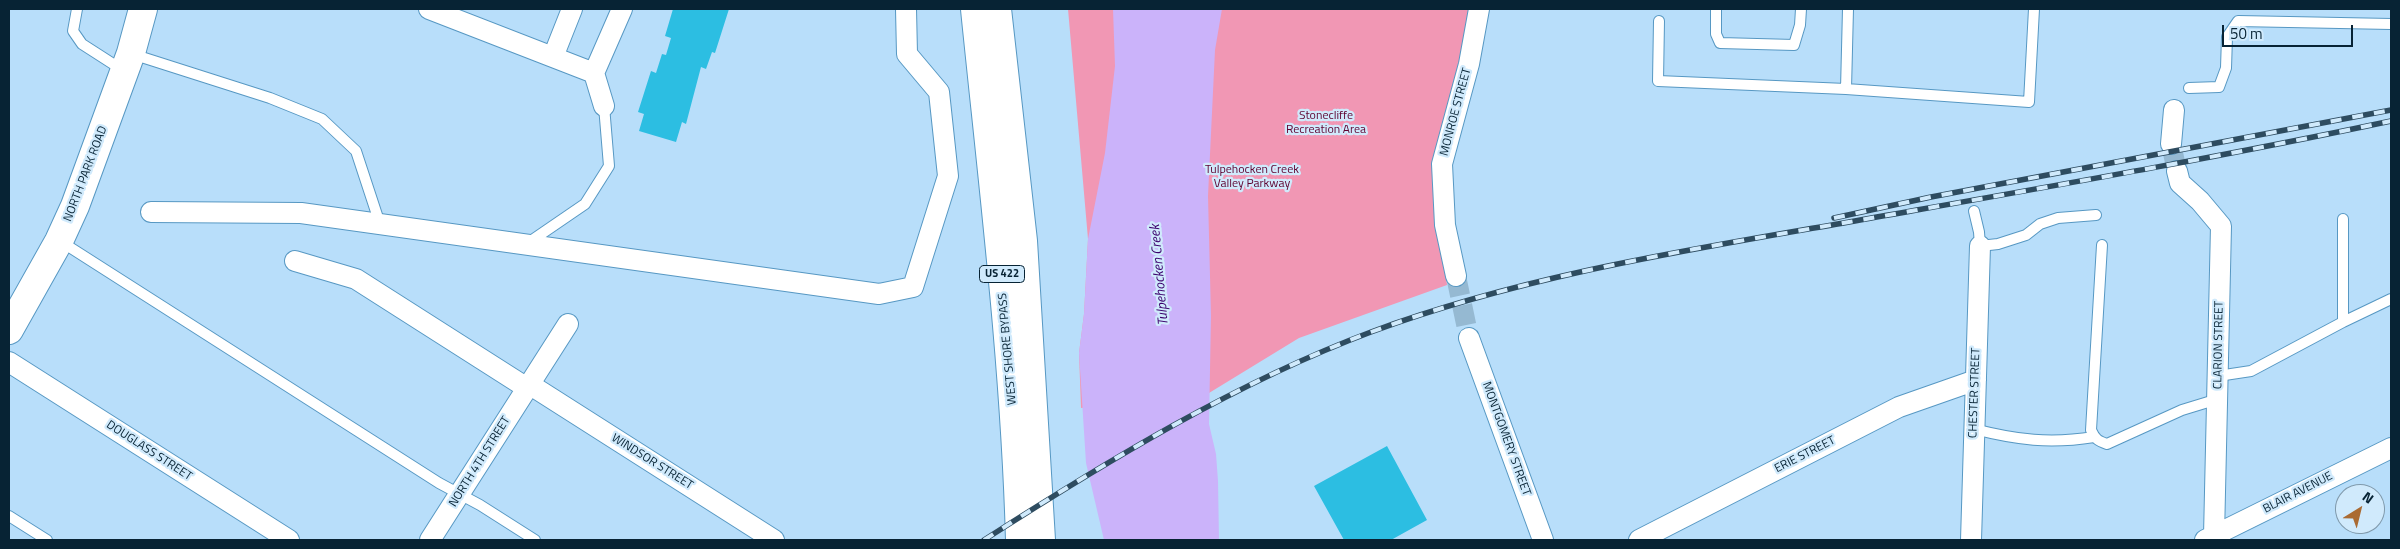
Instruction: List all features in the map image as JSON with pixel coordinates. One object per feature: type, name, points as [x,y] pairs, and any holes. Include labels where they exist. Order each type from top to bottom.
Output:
[{"type":"main road","name":"NORTH PARK ROAD","points":[[9,330],[59,241],[75,206],[128,62],[143,9]]},
{"type":"main road","name":"WEST SHORE BYPASS","points":[[975,9],[1007,326],[1018,479],[1020,540]]},
{"type":"main road","name":"WEST SHORE BYPASS","points":[[997,9],[1023,241],[1041,540]]},
{"type":"main road","points":[[1016,9],[1035,420]]},
{"type":"street","points":[[429,9],[594,73]]},
{"type":"street","points":[[553,57],[572,9]]},
{"type":"street","points":[[604,106],[594,73],[622,9]]},
{"type":"street","points":[[151,212],[301,213],[878,294],[913,287],[948,176],[939,92],[907,54],[906,9]]},
{"type":"street","name":"MONROE STREET","points":[[1456,276],[1445,225],[1442,164],[1469,64],[1480,9]]},
{"type":"street","points":[[2171,144],[2174,110]]},
{"type":"street","name":"CLARION STREET","points":[[2177,171],[2180,183],[2200,201],[2221,226],[2218,399],[2210,538]]},
{"type":"street","name":"CHESTER STREET","points":[[1970,540],[1980,246]]},
{"type":"street","name":"WINDSOR STREET","points":[[295,260],[356,279],[774,540]]},
{"type":"street","name":"NORTH 4TH STREET","points":[[430,540],[568,324]]},
{"type":"street","name":"MONTGOMERY STREET","points":[[1469,338],[1543,540]]},
{"type":"street","name":"DOUGLASS STREET","points":[[9,362],[289,540]]},
{"type":"street","name":"ERIE STREET","points":[[1639,540],[1899,407],[1976,380]]},
{"type":"street","name":"BLAIR AVENUE","points":[[2210,538],[2391,448]]},
{"type":"lane","points":[[77,9],[73,31],[82,44],[128,62],[270,98],[322,119],[356,151],[380,224]]},
{"type":"lane","points":[[1716,9],[1716,34],[1720,43],[1794,45],[1800,25],[1801,9]]},
{"type":"lane","points":[[1846,89],[1848,9]]},
{"type":"lane","points":[[1659,21],[1658,81],[1846,89],[2029,102],[2034,9]]},
{"type":"lane","points":[[2189,88],[2219,87],[2226,68],[2227,38],[2238,22],[2391,24]]},
{"type":"lane","points":[[525,245],[585,204],[609,166],[604,106]]},
{"type":"lane","points":[[1974,212],[1980,246],[1998,244],[2026,235],[2040,224],[2058,218],[2096,215]]},
{"type":"lane","points":[[2342,219],[2343,322]]},
{"type":"lane","points":[[59,241],[438,483],[460,494],[535,540]]},
{"type":"lane","points":[[2102,245],[2091,430],[2094,437],[2099,442],[2107,444],[2182,410],[2218,399]]},
{"type":"lane","points":[[2218,376],[2251,371],[2343,322],[2391,300]]},
{"type":"lane","points":[[1974,429],[2019,439],[2064,442],[2094,437]]},
{"type":"lane","points":[[9,516],[47,540]]},
{"type":"green space","name":"Tulpehocken Creek Valley Parkway","points":[[1068,9],[1471,9],[1467,35],[1432,162],[1447,285],[1299,338],[1209,393],[1081,408],[1079,353],[1084,314],[1088,239]]},
{"type":"water","name":"Tulpehocken Creek","points":[[1113,9],[1222,9],[1215,50],[1208,196],[1211,316],[1209,424],[1216,454],[1219,540],[1104,540],[1086,463],[1079,353],[1084,314],[1088,239],[1105,153],[1115,66]]},
{"type":"building","points":[[673,9],[729,9],[715,53],[712,52],[706,69],[701,67],[686,124],[682,122],[676,142],[639,131],[644,114],[638,112],[651,71],[656,73],[662,54],[666,55],[671,38],[665,36]]},
{"type":"building","points":[[1387,446],[1427,520],[1391,540],[1344,540],[1314,486]]},
{"type":"tunnel","points":[[2171,144],[2177,171]]},
{"type":"tunnel","points":[[1456,276],[1469,338]]},
{"type":"railway","points":[[1834,218],[1931,197],[2391,110]]},
{"type":"railway","points":[[984,540],[1076,482],[1221,399],[1321,352],[1429,312],[1488,295],[1607,266],[2120,174],[2391,121]]},
{"type":"park label","name":"Stonecliffe Recreation Area","points":[[1326,123]]}]
